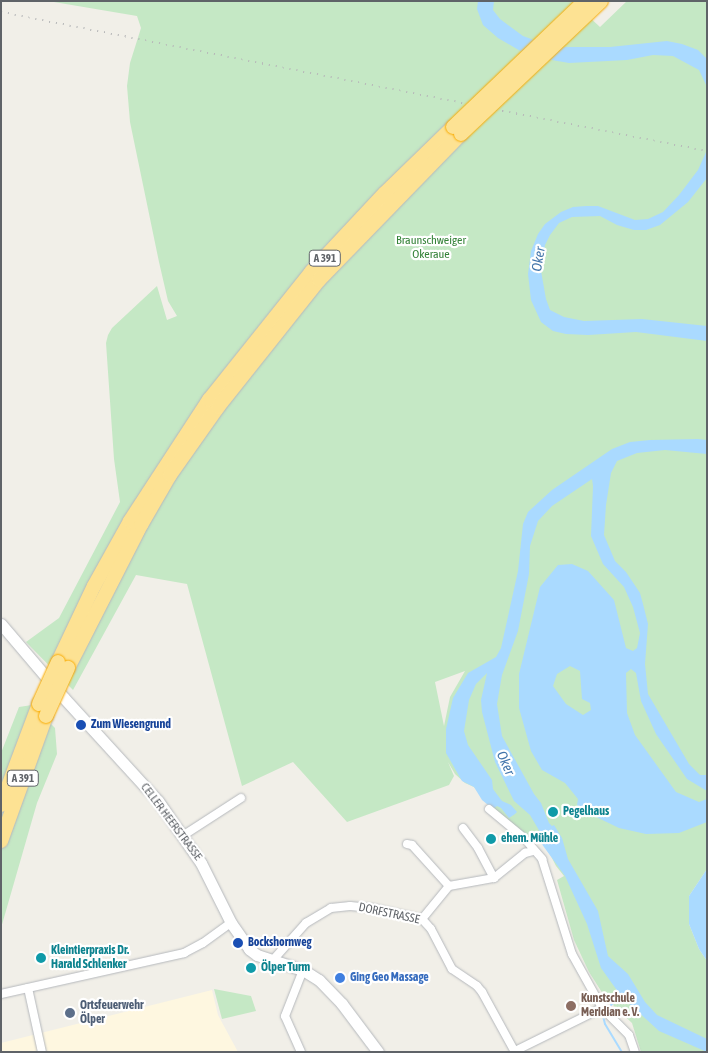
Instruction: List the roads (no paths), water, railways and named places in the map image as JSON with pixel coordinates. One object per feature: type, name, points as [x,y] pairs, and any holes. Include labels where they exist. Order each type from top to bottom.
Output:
[{"type":"highway","name":"A 391","points":[[1,804],[63,665],[94,586],[130,521],[213,403],[311,272],[372,208],[585,1]]},
{"type":"highway","name":"A 391","points":[[213,403],[319,280],[461,134],[602,1]]},
{"type":"highway","name":"A 391","points":[[1,841],[43,710]]},
{"type":"main road","name":"CELLER HEERSTRASSE","points":[[1,624],[58,692],[158,801],[184,835],[201,863],[231,923],[249,949],[257,955],[303,970],[319,980],[342,1004],[378,1052]]},
{"type":"street","points":[[184,835],[241,798]]},
{"type":"street","points":[[489,809],[524,838],[545,866],[561,924],[572,954],[602,1008],[629,1035],[635,1052]]},
{"type":"street","points":[[463,828],[478,848],[494,878]]},
{"type":"street","points":[[407,844],[412,845],[449,886]]},
{"type":"street","points":[[422,919],[449,886],[494,878],[524,853],[534,851]]},
{"type":"street","name":"DORFSTRASSE","points":[[273,960],[306,923],[331,908],[350,906],[372,908],[422,919],[432,929],[452,968],[477,986],[482,992],[515,1051]]},
{"type":"street","points":[[1,994],[184,952],[203,943],[231,923]]},
{"type":"street","points":[[301,1052],[285,1016],[303,970]]},
{"type":"street","points":[[28,988],[42,1052]]},
{"type":"street","points":[[515,1051],[602,1008]]},
{"type":"water","points":[[478,1],[494,1],[493,10],[500,19],[523,36],[553,47],[610,47],[667,41],[698,50],[707,59],[707,87],[699,70],[673,56],[653,55],[627,60],[569,63],[529,56],[498,38],[483,25],[477,9]]},
{"type":"water","name":"Oker","points":[[707,150],[707,178],[688,202],[660,225],[646,230],[634,230],[617,225],[600,216],[572,217],[559,223],[550,235],[545,245],[541,271],[550,310],[564,317],[584,321],[642,319],[707,326],[707,341],[636,332],[588,335],[566,334],[553,331],[541,322],[531,300],[528,274],[531,251],[538,234],[545,224],[561,212],[573,207],[586,206],[598,206],[635,220],[648,219],[663,212],[679,195],[698,170]]},
{"type":"water","name":"Oker","points":[[707,440],[707,454],[665,450],[637,453],[617,461],[611,473],[604,535],[615,561],[626,572],[640,593],[648,624],[645,664],[648,694],[689,764],[700,775],[707,775],[707,791],[687,779],[656,734],[641,701],[636,673],[631,669],[626,673],[627,713],[635,735],[676,792],[699,802],[707,799],[707,822],[679,833],[646,834],[619,828],[592,815],[577,805],[578,799],[565,783],[542,770],[531,751],[519,708],[519,674],[540,587],[558,565],[572,564],[588,571],[614,600],[626,648],[633,651],[637,648],[640,633],[633,607],[624,587],[603,564],[591,536],[592,479],[552,506],[538,521],[530,546],[529,574],[518,631],[502,675],[497,704],[502,736],[534,794],[541,803],[549,823],[552,826],[554,825],[562,838],[568,859],[598,911],[608,956],[628,974],[645,1002],[657,1015],[707,1039],[707,1052],[659,1031],[621,996],[601,968],[587,924],[565,876],[536,836],[540,832],[530,815],[514,801],[495,762],[482,712],[481,700],[487,673],[476,684],[469,700],[464,731],[468,745],[492,780],[493,789],[502,801],[511,805],[517,812],[509,818],[501,808],[497,806],[493,809],[482,800],[474,787],[462,781],[446,753],[446,729],[453,698],[468,673],[496,657],[501,648],[518,571],[523,524],[528,512],[552,490],[612,449],[630,442]],"holes":[[[570,666],[580,671],[582,699],[590,703],[591,710],[583,715],[566,704],[553,686],[557,674]]]},
{"type":"water","points":[[707,869],[707,961],[699,949],[689,924],[689,896]]},
{"type":"waterway","points":[[611,1005],[622,995]]},
{"type":"waterway","points":[[603,1016],[605,1024],[622,1052]]},
{"type":"railway","points":[[1,12],[707,151]]},
{"type":"place","name":"Zum Wiesengrund","points":[[81,725]]},
{"type":"place","name":"Pegelhaus","points":[[553,812]]},
{"type":"place","name":"ehem. Mühle","points":[[491,839]]},
{"type":"place","name":"Bockshornweg","points":[[238,943]]},
{"type":"place","name":"Kleintierpraxis Dr. Harald Schlenker","points":[[41,958]]},
{"type":"place","name":"Ölper Turm","points":[[251,968]]},
{"type":"place","name":"Ging Geo Massage","points":[[340,978]]},
{"type":"place","name":"Kunstschule Meridian e. V.","points":[[571,1006]]},
{"type":"place","name":"Ortsfeuerwehr Ölper","points":[[70,1013]]},
{"type":"park label","name":"Braunschweiger Okeraue","points":[[431,248]]}]
